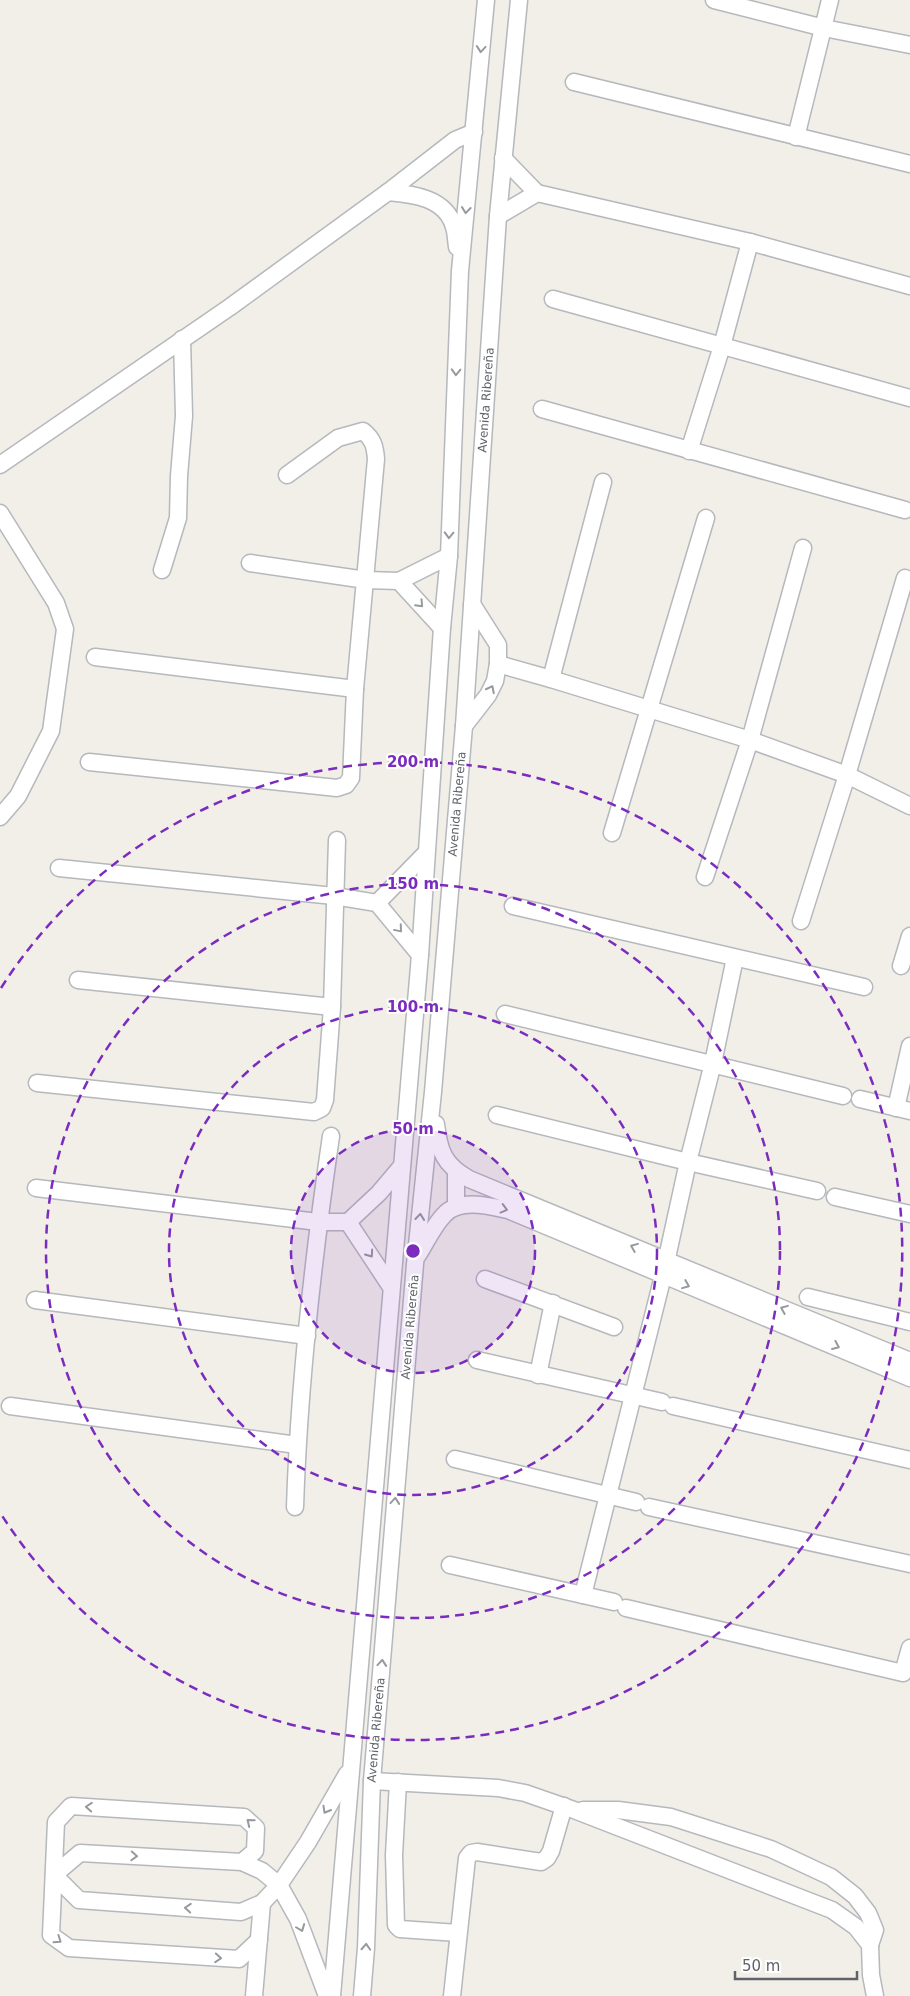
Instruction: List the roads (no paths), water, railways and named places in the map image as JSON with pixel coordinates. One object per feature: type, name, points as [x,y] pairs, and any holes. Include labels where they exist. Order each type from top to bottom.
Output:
[{"type":"street","name":"Avenida Ribereña","points":[[332,1996],[420,955],[448,556],[460,272],[486,0]]},
{"type":"street","name":"Avenida Ribereña","points":[[362,1996],[366,1948],[372,1781],[415,1259],[433,1092],[464,726],[502,158],[519,0]]},
{"type":"street","points":[[714,0],[824,28],[910,45]]},
{"type":"street","points":[[796,137],[830,0]]},
{"type":"street","points":[[574,82],[910,164]]},
{"type":"street","points":[[0,465],[182,339],[388,192],[455,140],[474,132]]},
{"type":"street","points":[[502,158],[536,193],[750,242],[910,286]]},
{"type":"street","points":[[388,192],[410,193],[426,198],[444,209],[454,226],[460,272]]},
{"type":"street","points":[[498,216],[536,193]]},
{"type":"street","points":[[689,451],[722,346],[750,242]]},
{"type":"street","points":[[553,299],[910,398]]},
{"type":"street","points":[[162,570],[178,518],[184,416],[182,339]]},
{"type":"street","points":[[542,409],[905,510]]},
{"type":"street","points":[[90,762],[337,788],[346,786],[351,778],[355,689],[366,580],[376,459],[375,448],[371,438],[363,431],[338,438],[287,475]]},
{"type":"street","points":[[551,678],[603,482]]},
{"type":"street","points":[[0,513],[56,603],[65,629],[51,731],[18,796],[0,817]]},
{"type":"street","points":[[612,833],[706,518]]},
{"type":"street","points":[[705,877],[750,740],[803,548]]},
{"type":"street","points":[[250,563],[366,580],[399,581],[448,556]]},
{"type":"street","points":[[801,920],[847,775],[905,578]]},
{"type":"street","points":[[399,581],[442,628]]},
{"type":"street","points":[[464,726],[488,695],[495,680],[498,664],[498,645],[472,604]]},
{"type":"street","points":[[95,657],[355,689]]},
{"type":"street","points":[[498,664],[551,678],[750,740],[847,775],[910,806]]},
{"type":"street","points":[[37,1083],[314,1112],[322,1108],[332,1007],[337,840]]},
{"type":"street","points":[[377,903],[426,853]]},
{"type":"street","points":[[59,868],[334,896],[377,903],[420,955]]},
{"type":"street","points":[[513,906],[864,987]]},
{"type":"street","points":[[901,966],[910,936]]},
{"type":"street","points":[[583,1595],[665,1268],[688,1162],[713,1063],[735,958]]},
{"type":"street","points":[[78,980],[332,1007]]},
{"type":"street","points":[[505,1014],[843,1096]]},
{"type":"street","points":[[860,1100],[903,1110],[910,1046]]},
{"type":"street","points":[[433,1092],[438,1142],[443,1157],[456,1172],[793,1328],[910,1378]]},
{"type":"street","points":[[497,1116],[816,1192]]},
{"type":"street","points":[[295,1507],[297,1445],[318,1222],[331,1136]]},
{"type":"street","points":[[36,1188],[318,1222],[348,1222],[379,1193],[401,1167]]},
{"type":"street","points":[[456,1172],[456,1207]]},
{"type":"street","points":[[835,1197],[910,1214]]},
{"type":"street","points":[[415,1259],[444,1214],[456,1207],[485,1205],[508,1210],[910,1361]]},
{"type":"street","points":[[348,1222],[391,1287]]},
{"type":"street","points":[[485,1279],[614,1327]]},
{"type":"street","points":[[808,1297],[910,1322]]},
{"type":"street","points":[[35,1300],[307,1336]]},
{"type":"street","points":[[538,1374],[553,1303]]},
{"type":"street","points":[[477,1360],[910,1460]]},
{"type":"street","points":[[10,1406],[297,1445]]},
{"type":"street","points":[[455,1458],[643,1504],[910,1564]]},
{"type":"street","points":[[450,1565],[583,1595],[907,1674],[910,1648]]},
{"type":"street","points":[[54,1875],[79,1900],[241,1912],[262,1903],[279,1885],[308,1842],[350,1768]]},
{"type":"street","points":[[372,1781],[498,1788],[525,1793],[569,1808],[832,1910],[856,1927],[870,1945]]},
{"type":"street","points":[[398,1782],[394,1855],[396,1925],[400,1929],[458,1933]]},
{"type":"street","points":[[242,1862],[255,1852],[256,1828],[244,1817],[72,1806],[56,1822],[51,1936],[70,1948],[239,1959],[259,1940]]},
{"type":"street","points":[[452,1996],[467,1858],[471,1852],[477,1852],[541,1862],[547,1858],[551,1851],[569,1808]]},
{"type":"street","points":[[569,1808],[618,1810],[671,1817],[771,1849],[831,1877],[856,1896],[868,1913],[875,1930],[870,1945],[871,1975],[875,1996]]},
{"type":"street","points":[[54,1875],[80,1853],[242,1862],[262,1871],[279,1885],[298,1919],[327,1996]]},
{"type":"street","points":[[254,1996],[262,1903]]}]
